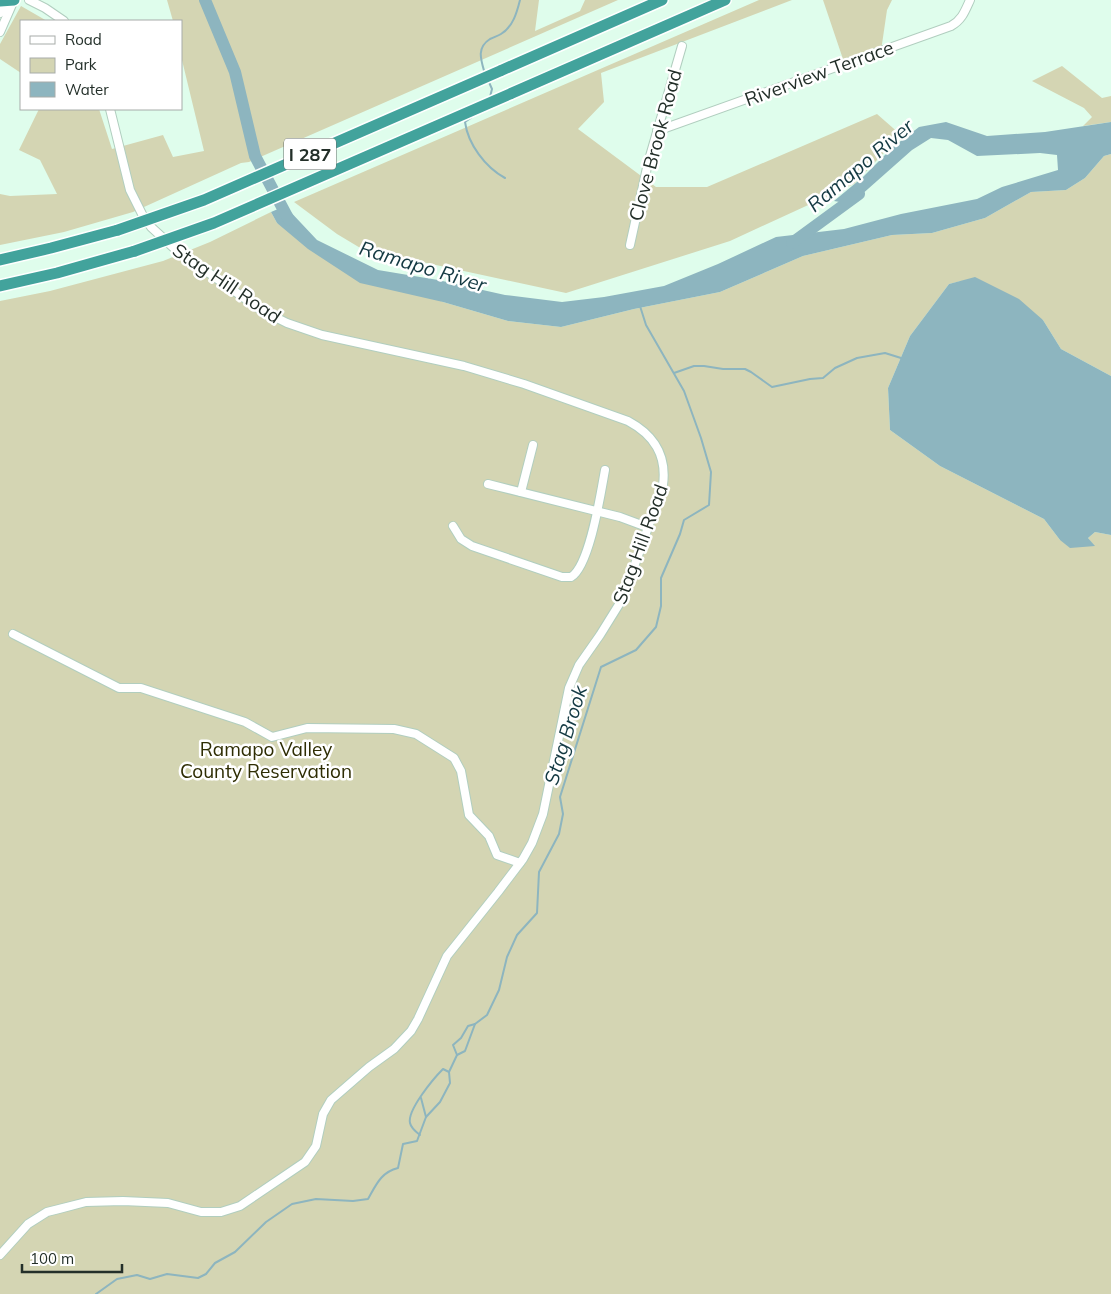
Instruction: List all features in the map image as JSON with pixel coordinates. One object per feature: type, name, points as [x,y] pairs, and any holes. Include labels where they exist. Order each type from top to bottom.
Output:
[{"type":"highway","points":[[0,2],[14,0]]},
{"type":"highway","name":"I 287","points":[[2,259],[118,230],[204,200],[662,0]]},
{"type":"highway","name":"I 287","points":[[0,286],[57,273],[135,251],[221,220],[726,0]]},
{"type":"street","points":[[0,13],[14,0],[0,32]]},
{"type":"street","points":[[29,0],[63,20]]},
{"type":"street","name":"Riverview Terrace","points":[[657,131],[951,26],[963,16],[970,0]]},
{"type":"street","name":"Clove Brook Road","points":[[630,245],[648,163],[682,46]]},
{"type":"street","name":"Stag Hill Road","points":[[0,1255],[28,1224],[48,1212],[86,1202],[168,1202],[201,1212],[222,1212],[240,1206],[299,1168],[311,1154],[316,1146],[323,1114],[331,1100],[369,1067],[394,1049],[411,1031],[447,956],[520,863],[532,843],[543,814],[568,688],[578,666],[623,598],[665,472],[660,452],[655,444],[642,430],[628,422],[524,384],[464,366],[322,335],[287,323],[261,310],[175,249],[151,227],[130,190],[110,110]]},
{"type":"street","points":[[521,492],[533,445]]},
{"type":"street","points":[[453,526],[461,539],[468,544],[568,578],[574,575],[580,568],[598,512],[605,470]]},
{"type":"street","points":[[488,484],[598,512],[647,527]]},
{"type":"street","points":[[13,634],[119,688],[141,688],[245,722],[272,737],[306,728],[394,729],[416,734],[454,758],[461,772],[469,815],[489,836],[497,855],[520,863]]},
{"type":"green space","points":[[167,0],[539,0],[535,31],[580,11],[585,0],[618,0],[249,162],[241,163],[133,212],[64,232],[0,245],[0,194],[10,196],[57,194],[40,160],[19,150],[39,110],[99,110],[112,149],[163,135],[173,157],[204,151],[182,60],[182,20],[173,20]]},
{"type":"green space","points":[[759,0],[792,0],[601,73],[604,102],[578,129],[656,187],[707,187],[877,114],[901,135],[854,184],[730,241],[566,293],[362,249],[337,234],[294,202]]},
{"type":"green space","points":[[823,0],[892,0],[887,10],[881,51],[845,65]]},
{"type":"green space","points":[[21,6],[45,20],[20,20],[20,72],[0,59],[0,44]]},
{"type":"green space","points":[[1062,66],[1102,98],[1111,96],[1111,122],[1083,126],[1092,117],[1084,108],[1032,81]]},
{"type":"green space","name":"Ramapo Valley County Reservation","points":[[1111,154],[1111,376],[1061,349],[1043,320],[961,281],[949,284],[910,336],[888,388],[890,430],[940,466],[1044,519],[1060,540],[1094,546],[1088,538],[1095,532],[1111,535],[1111,1294],[0,1294],[0,301],[50,291],[163,261],[210,242],[271,212],[277,223],[443,302],[508,321],[561,327],[634,309],[720,292],[803,256],[892,235],[932,233],[985,218],[1031,192],[1066,190],[1085,178],[1104,156]]},
{"type":"water","points":[[946,122],[987,136],[1045,132],[1111,122],[1111,154],[1104,156],[1085,178],[1066,190],[1031,192],[985,218],[932,233],[892,235],[803,256],[720,292],[634,309],[561,327],[508,321],[443,302],[360,283],[308,249],[277,223],[271,212],[285,206],[317,240],[378,270],[438,280],[505,295],[562,302],[604,297],[664,286],[776,237],[844,229],[901,214],[977,199],[1002,187],[1058,170],[1057,155],[1040,153],[977,156],[948,140],[931,138],[912,150],[851,204],[834,201],[863,177],[893,147],[919,127]]},
{"type":"water","points":[[975,277],[1019,299],[1043,320],[1061,349],[1111,376],[1111,535],[1095,532],[1088,538],[1095,546],[1070,548],[1060,540],[1044,519],[940,466],[890,430],[888,388],[910,336],[949,284]]},
{"type":"waterway","name":"Ramapo River","points":[[205,0],[235,72],[255,156],[289,220]]},
{"type":"waterway","points":[[485,74],[481,50],[490,39],[501,34],[509,27],[516,14],[520,0]]},
{"type":"waterway","points":[[488,80],[492,89],[490,97]]},
{"type":"waterway","points":[[472,117],[465,122],[474,146],[484,161],[505,178]]},
{"type":"waterway","name":"Ramapo River","points":[[792,243],[859,194]]},
{"type":"waterway","name":"Stag Brook","points":[[96,1294],[117,1279],[137,1275],[150,1279],[167,1274],[198,1278],[206,1274],[215,1263],[235,1252],[266,1222],[292,1204],[316,1199],[353,1201],[368,1199],[383,1176],[398,1168],[403,1144],[417,1141],[426,1117],[440,1102],[450,1083],[449,1072],[457,1055],[465,1051],[475,1024],[487,1015],[499,990],[507,957],[517,935],[537,913],[539,872],[559,834],[563,814],[560,797],[601,667],[636,650],[656,627],[661,606],[661,578],[684,520],[709,505],[711,472],[701,438],[684,391],[646,325],[640,306]]},
{"type":"waterway","points":[[674,373],[694,366],[745,369],[772,387],[823,378],[835,368],[857,358],[885,353],[901,358]]},
{"type":"waterway","points":[[457,1055],[453,1045],[461,1038],[468,1026],[475,1024]]},
{"type":"waterway","points":[[420,1135],[410,1123],[413,1110],[422,1094],[443,1069],[449,1072]]},
{"type":"waterway","points":[[421,1098],[426,1117]]}]
